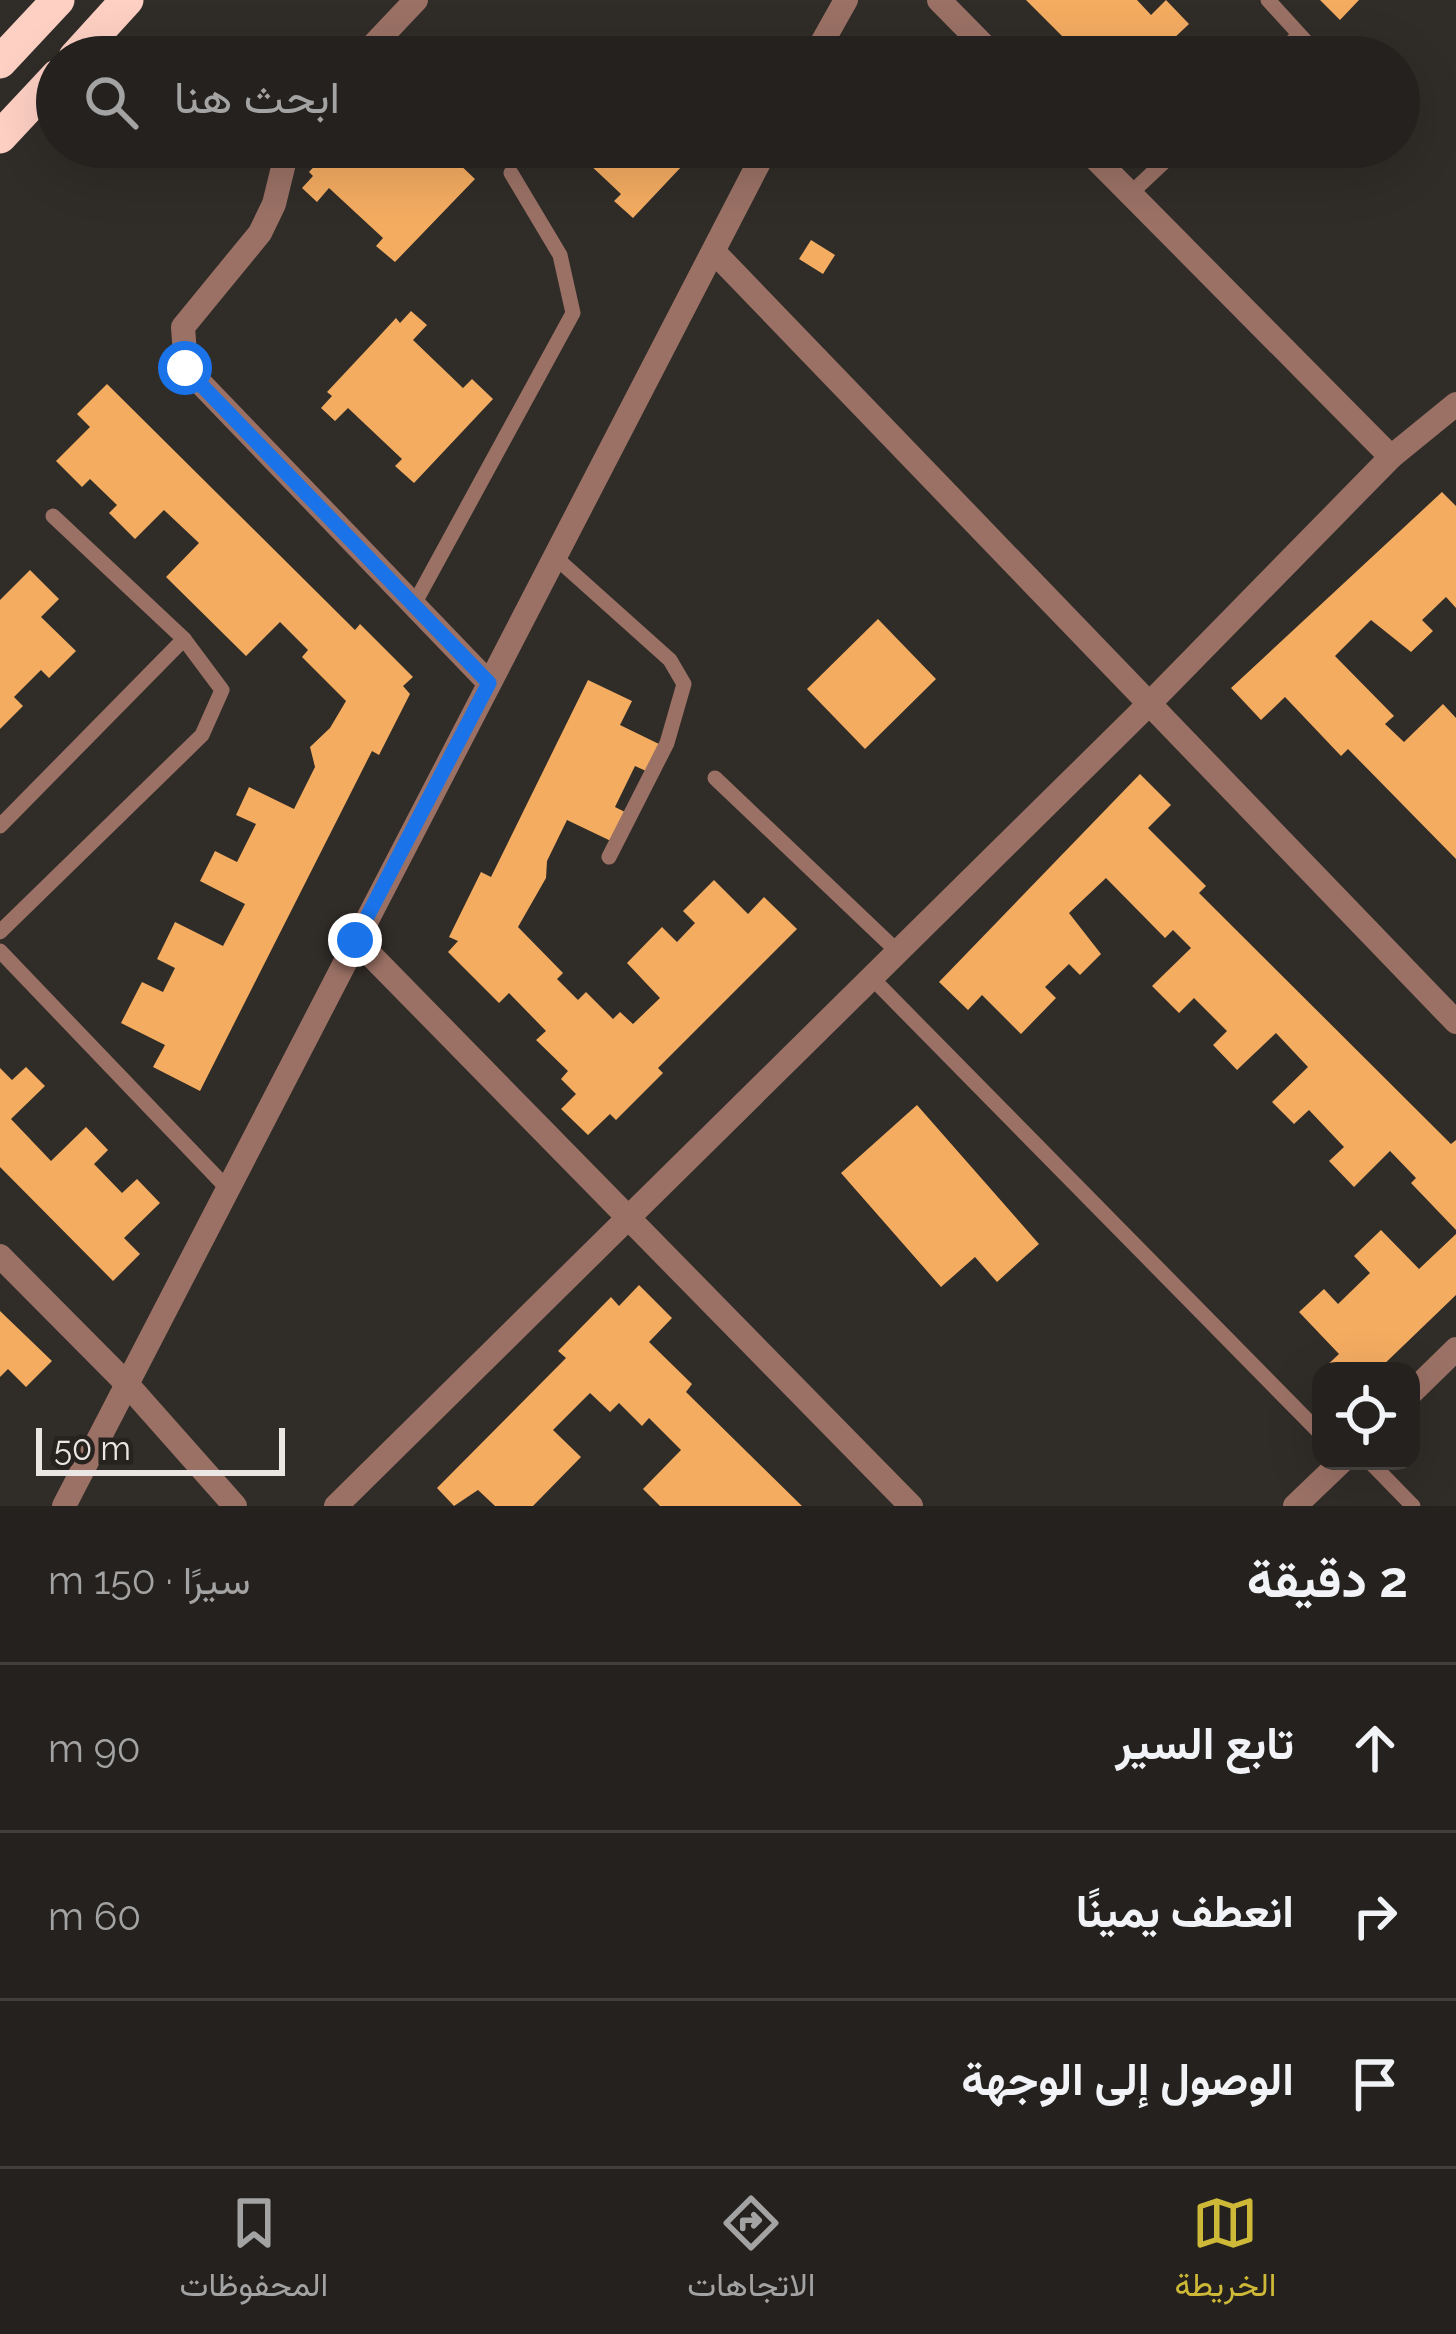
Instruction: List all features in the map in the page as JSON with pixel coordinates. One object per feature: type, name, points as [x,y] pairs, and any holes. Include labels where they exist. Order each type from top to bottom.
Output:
[{"type":"highway","points":[[0,62],[58,0]]},
{"type":"highway","points":[[94,36],[127,0]]},
{"type":"highway","points":[[0,137],[36,98]]},
{"type":"street","points":[[382,36],[416,0]]},
{"type":"street","points":[[826,36],[846,0]]},
{"type":"street","points":[[939,0],[974,36]]},
{"type":"street","points":[[282,168],[268,219],[190,315],[181,355],[193,380],[489,683]]},
{"type":"street","points":[[64,1506],[757,168]]},
{"type":"street","points":[[1105,168],[1391,458]]},
{"type":"street","points":[[716,254],[1456,1022]]},
{"type":"street","points":[[336,1506],[1150,704],[1391,458],[1454,411]]},
{"type":"street","points":[[355,940],[911,1506]]},
{"type":"street","points":[[0,1256],[126,1384],[235,1506]]},
{"type":"street","points":[[1420,1384],[1456,1349]]},
{"type":"street","points":[[1295,1506],[1333,1470]]},
{"type":"lane","points":[[1268,0],[1299,35]]},
{"type":"lane","points":[[1130,194],[1158,168]]},
{"type":"lane","points":[[412,608],[573,313],[560,255],[511,173]]},
{"type":"lane","points":[[0,932],[202,735],[222,690],[184,639],[53,515]]},
{"type":"lane","points":[[555,557],[670,660],[684,684],[667,743],[608,857]]},
{"type":"lane","points":[[0,826],[184,639]]},
{"type":"lane","points":[[715,778],[898,952]]},
{"type":"lane","points":[[0,951],[227,1188]]},
{"type":"lane","points":[[872,977],[1312,1425]]},
{"type":"lane","points":[[1378,1470],[1412,1506]]},
{"type":"building","points":[[1026,0],[1137,0],[1151,15],[1166,0],[1189,24],[1176,36],[1062,36]]},
{"type":"building","points":[[1320,0],[1359,0],[1340,20]]},
{"type":"building","points":[[313,168],[463,168],[475,179],[395,262],[376,246],[383,238],[329,188],[317,202],[302,188],[313,176],[309,172]]},
{"type":"building","points":[[593,168],[680,168],[633,218],[614,201],[621,194]]},
{"type":"building","points":[[811,240],[835,255],[823,274],[799,259]]},
{"type":"building","points":[[411,311],[427,325],[413,340],[463,388],[472,379],[493,399],[414,483],[395,466],[402,459],[348,408],[335,421],[321,408],[332,396],[327,392],[396,318],[400,323]]},
{"type":"building","points":[[107,384],[355,630],[360,624],[413,677],[403,686],[410,694],[379,755],[372,751],[200,1091],[153,1067],[165,1045],[121,1023],[142,982],[163,992],[175,968],[157,959],[175,922],[223,946],[245,904],[200,881],[215,851],[237,862],[256,824],[236,815],[249,787],[294,809],[315,767],[310,747],[330,728],[346,701],[302,657],[308,650],[280,622],[246,656],[166,577],[199,543],[164,510],[135,539],[109,513],[117,505],[90,479],[82,487],[56,461],[90,427],[77,414]]},
{"type":"building","points":[[1442,492],[1456,506],[1456,608],[1446,597],[1422,620],[1433,631],[1411,652],[1371,620],[1335,656],[1394,716],[1385,724],[1404,742],[1443,704],[1456,718],[1456,859],[1348,749],[1341,756],[1285,697],[1261,720],[1231,688]]},
{"type":"building","points":[[30,570],[59,599],[41,617],[76,651],[49,678],[41,670],[14,697],[23,706],[0,729],[0,600]]},
{"type":"building","points":[[878,619],[936,679],[865,749],[807,689]]},
{"type":"building","points":[[588,680],[632,701],[620,725],[659,744],[646,771],[635,766],[615,807],[627,813],[613,842],[567,820],[547,861],[546,878],[518,927],[563,973],[557,979],[578,1000],[586,992],[613,1019],[620,1012],[633,1024],[660,998],[627,963],[662,927],[677,942],[695,923],[683,911],[714,880],[748,914],[764,897],[797,929],[658,1068],[663,1073],[616,1120],[610,1114],[588,1135],[561,1109],[576,1094],[561,1079],[568,1071],[536,1040],[546,1031],[509,993],[499,1003],[448,952],[458,941],[449,937],[481,872],[491,877]]},
{"type":"building","points":[[1140,774],[1171,805],[1148,828],[1206,886],[1199,893],[1451,1144],[1456,1140],[1456,1230],[1411,1183],[1416,1178],[1390,1151],[1354,1187],[1329,1161],[1344,1147],[1309,1110],[1294,1124],[1272,1102],[1308,1067],[1276,1033],[1237,1070],[1213,1045],[1227,1031],[1194,998],[1179,1013],[1152,986],[1191,948],[1173,930],[1165,938],[1106,878],[1069,913],[1101,954],[1080,975],[1069,964],[1045,987],[1056,998],[1021,1034],[982,995],[968,1010],[939,982]]},
{"type":"building","points":[[26,1067],[45,1086],[11,1119],[51,1161],[86,1127],[108,1150],[94,1164],[122,1193],[137,1179],[160,1203],[124,1238],[140,1254],[113,1281],[0,1167],[0,1068],[12,1080]]},
{"type":"building","points":[[917,1105],[1039,1244],[997,1282],[975,1257],[941,1287],[841,1173]]},
{"type":"building","points":[[1381,1230],[1419,1269],[1456,1234],[1456,1295],[1386,1362],[1331,1362],[1339,1354],[1299,1312],[1324,1289],[1338,1304],[1370,1273],[1354,1256]]},
{"type":"building","points":[[639,1285],[672,1318],[649,1342],[692,1384],[686,1392],[802,1506],[660,1506],[643,1489],[681,1450],[649,1418],[642,1426],[619,1403],[610,1412],[590,1393],[553,1430],[581,1457],[533,1506],[495,1506],[478,1490],[454,1506],[437,1488],[566,1358],[558,1351],[611,1297],[619,1306]]},
{"type":"building","points":[[0,1311],[52,1361],[26,1387],[8,1369],[0,1377]]},
{"type":"route","points":[[185,368],[489,683],[355,940]]}]
